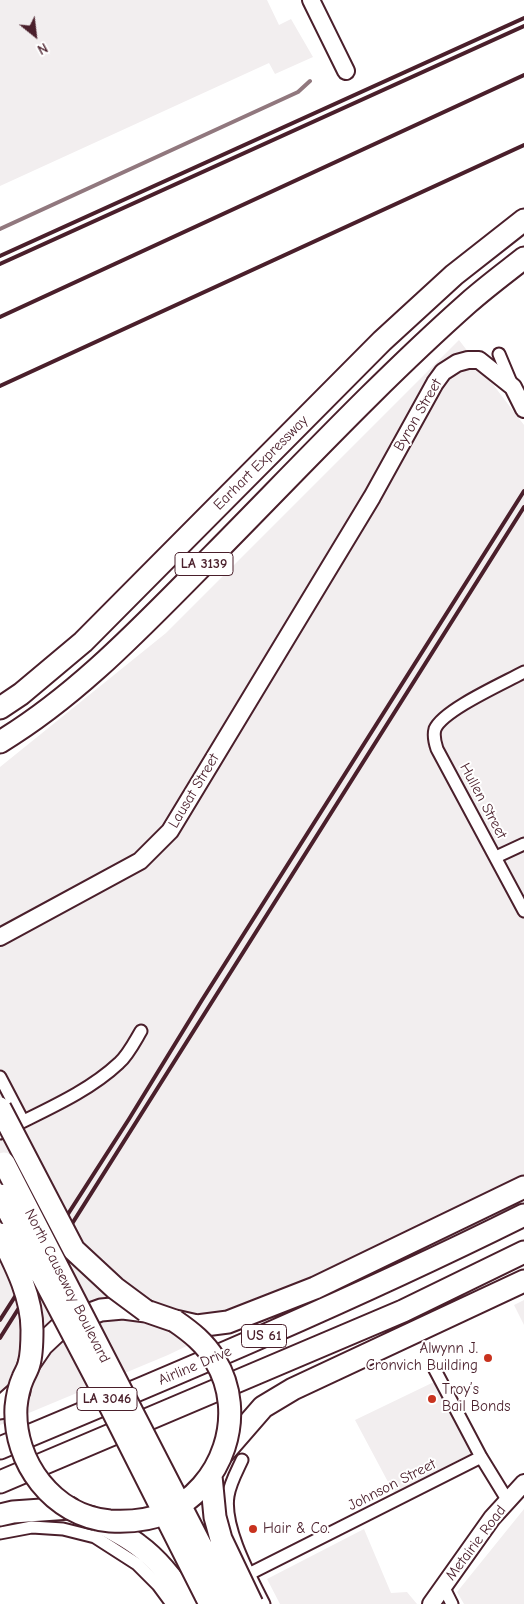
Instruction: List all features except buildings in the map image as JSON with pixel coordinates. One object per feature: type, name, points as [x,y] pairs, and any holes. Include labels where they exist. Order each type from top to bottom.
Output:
[{"type":"highway","name":"Earhart Expressway","points":[[0,708],[84,642],[382,342],[454,275],[524,220]]},
{"type":"highway","name":"Earhart Expressway","points":[[0,742],[46,712],[139,630],[395,371],[469,302],[524,258]]},
{"type":"highway","points":[[0,1108],[74,1250],[115,1288],[146,1311]]},
{"type":"highway","name":"North Causeway Boulevard","points":[[0,1156],[231,1604]]},
{"type":"highway","points":[[190,1604],[174,1580],[156,1560],[137,1544],[79,1512],[46,1490],[28,1465],[22,1451],[16,1421],[19,1391],[29,1364],[42,1345],[59,1329],[79,1318],[101,1310],[124,1308],[146,1311],[174,1321],[197,1326],[228,1322],[314,1288],[524,1187]]},
{"type":"highway","name":"North Causeway Boulevard","points":[[0,1195],[99,1384],[210,1604]]},
{"type":"highway","name":"Airline Drive","points":[[0,1448],[242,1347],[357,1295],[524,1215]]},
{"type":"highway","points":[[0,1234],[18,1270],[30,1310],[32,1330],[29,1364]]},
{"type":"highway","name":"Airline Drive","points":[[0,1482],[404,1311],[524,1252]]},
{"type":"highway","points":[[0,1515],[13,1512],[79,1512],[107,1521],[127,1522],[147,1519],[165,1513],[183,1503],[198,1491],[232,1457],[263,1407],[293,1389],[524,1281]]},
{"type":"highway","points":[[174,1321],[204,1345],[216,1361],[224,1378],[229,1396],[230,1416],[228,1435],[232,1457]]},
{"type":"highway","points":[[0,1408],[19,1391]]},
{"type":"highway","points":[[211,1476],[215,1518],[220,1539],[252,1604]]},
{"type":"street","points":[[311,0],[346,71]]},
{"type":"street","points":[[499,354],[524,409]]},
{"type":"street","name":"Byron Street","points":[[292,629],[353,529],[443,372],[457,363],[479,360],[513,388]]},
{"type":"street","name":"Lausat Street","points":[[0,937],[140,861],[170,831],[292,629]]},
{"type":"street","name":"Hullen Street","points":[[524,672],[457,708],[441,720],[435,730],[434,740],[524,911]]},
{"type":"street","points":[[496,857],[524,844]]},
{"type":"street","points":[[0,1133],[66,1100],[101,1077],[120,1062],[141,1031]]},
{"type":"street","points":[[0,1077],[22,1121]]},
{"type":"street","points":[[434,1368],[481,1457],[508,1501]]},
{"type":"street","points":[[232,1457],[232,1481],[227,1496],[229,1519],[237,1547],[264,1604]]},
{"type":"street","name":"Johnson Street","points":[[190,1604],[481,1457]]},
{"type":"street","name":"Metairie Road","points":[[431,1604],[492,1518],[524,1484]]},
{"type":"street","points":[[0,1533],[32,1527],[63,1529],[95,1537],[137,1564],[158,1585],[172,1604]]},
{"type":"street","points":[[443,1586],[452,1604]]},
{"type":"shaded area","points":[[0,0],[267,0],[279,25],[291,19],[313,57],[275,74],[269,63],[0,186]]},
{"type":"shaded area","points":[[459,340],[524,425],[524,1184],[168,1355],[0,1425],[0,767],[166,633]]},
{"type":"shaded area","points":[[524,1300],[524,1325],[514,1305]]},
{"type":"shaded area","points":[[436,1381],[472,1452],[469,1457],[395,1495],[355,1420]]},
{"type":"shaded area","points":[[524,1509],[524,1604],[464,1604],[457,1592]]},
{"type":"shaded area","points":[[364,1529],[391,1593],[407,1592],[417,1604],[280,1604],[267,1579]]},
{"type":"waterway","points":[[0,229],[298,92],[310,81]]},
{"type":"railway","points":[[0,256],[524,18]]},
{"type":"railway","points":[[0,264],[524,26]]},
{"type":"railway","points":[[0,317],[524,75]]},
{"type":"railway","points":[[0,386],[524,145]]},
{"type":"railway","points":[[0,1320],[129,1119],[202,1000],[524,491]]},
{"type":"railway","points":[[0,1338],[524,507]]},
{"type":"place","name":"Alwynn J. Cronvich Building","points":[[488,1358]]},
{"type":"place","name":"Troy’s Bail Bonds","points":[[432,1399]]},
{"type":"place","name":"Hair & Co.","points":[[253,1529]]}]
